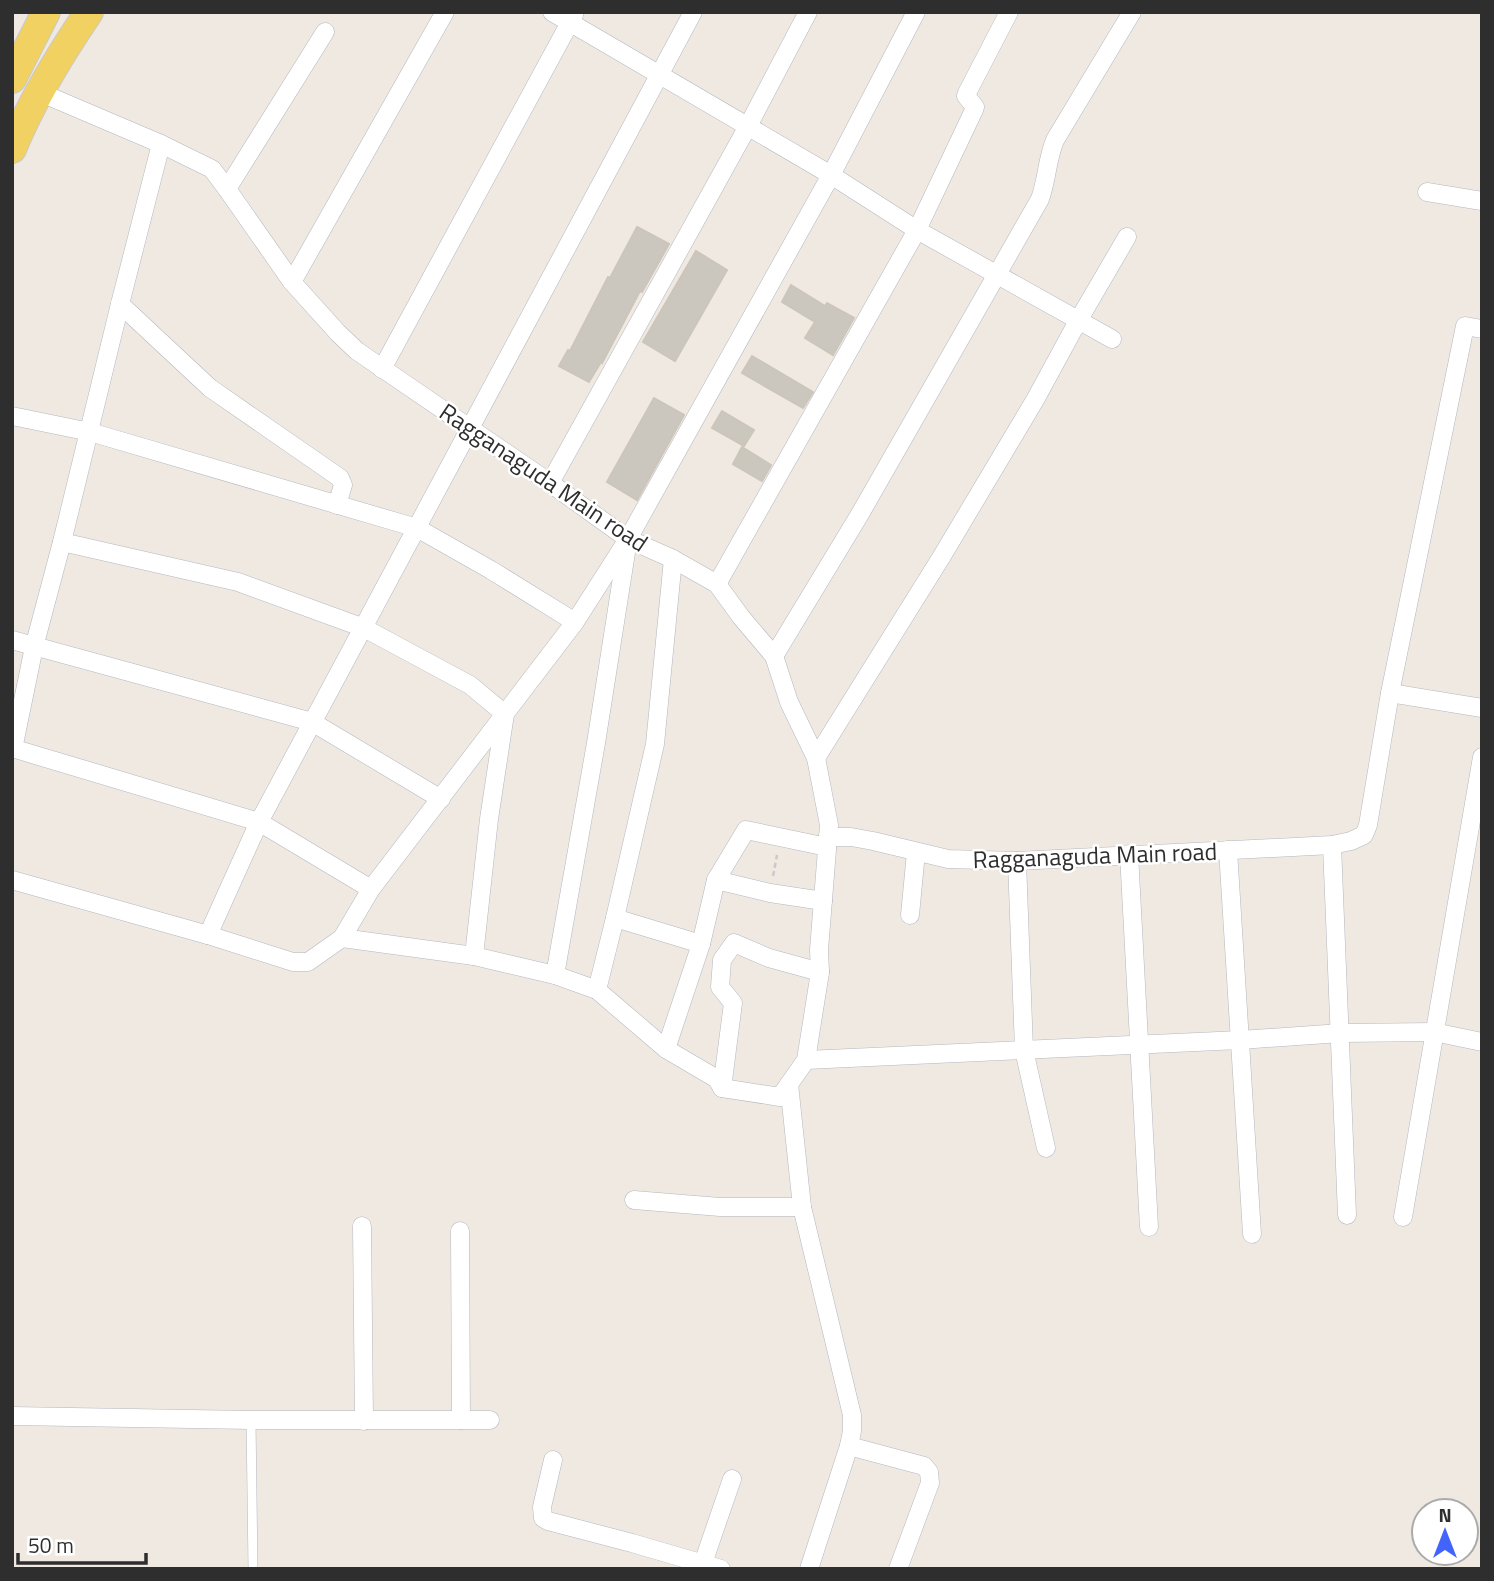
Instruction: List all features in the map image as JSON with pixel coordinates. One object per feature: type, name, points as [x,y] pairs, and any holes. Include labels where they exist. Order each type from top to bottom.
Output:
[{"type":"main road","points":[[12,79],[46,12]]},
{"type":"main road","points":[[12,149],[39,92],[89,12]]},
{"type":"street","points":[[292,282],[445,12]]},
{"type":"street","points":[[552,12],[572,17],[659,75],[831,175],[917,230],[1112,340]]},
{"type":"street","points":[[208,935],[258,822],[693,12]]},
{"type":"street","points":[[551,483],[808,12]]},
{"type":"street","points":[[12,880],[208,935],[293,962],[308,962],[342,938],[371,890],[575,622],[628,539],[831,175],[916,12]]},
{"type":"street","points":[[717,584],[917,230],[974,110],[967,93],[1009,12]]},
{"type":"street","points":[[774,656],[860,514],[1040,199],[1055,140],[1132,12]]},
{"type":"street","points":[[382,369],[572,17]]},
{"type":"street","points":[[227,189],[325,32]]},
{"type":"street","name":"Ragganaguda Main road","points":[[39,92],[161,144],[212,169],[292,282],[357,351],[551,483],[628,539],[673,559],[717,584],[774,656],[789,702],[817,758],[829,825],[828,842],[851,837],[948,859],[1017,861],[1332,845],[1351,841],[1364,835],[1368,825],[1390,693]]},
{"type":"street","points":[[161,144],[34,647],[13,749],[258,822],[371,890]]},
{"type":"street","points":[[1427,192],[1482,201]]},
{"type":"street","points":[[817,758],[1035,400],[1127,237]]},
{"type":"street","points":[[120,304],[210,388],[340,478],[343,485],[337,505]]},
{"type":"street","points":[[1482,329],[1465,326],[1390,693],[1482,708]]},
{"type":"street","points":[[12,416],[89,432],[416,528],[575,622]]},
{"type":"street","points":[[555,975],[628,539]]},
{"type":"street","points":[[62,542],[238,582],[364,628],[470,685],[505,713]]},
{"type":"street","points":[[597,990],[655,744],[673,559]]},
{"type":"street","points":[[12,640],[312,722],[441,799]]},
{"type":"street","points":[[474,956],[489,819],[505,713]]},
{"type":"street","points":[[1403,1217],[1482,757]]},
{"type":"street","points":[[666,1049],[701,944],[716,880],[746,830],[828,842],[819,950],[820,972],[806,1060],[780,1097],[722,1088]]},
{"type":"street","points":[[1332,845],[1347,1216]]},
{"type":"street","points":[[1227,850],[1252,1234]]},
{"type":"street","points":[[910,915],[916,852]]},
{"type":"street","points":[[1129,854],[1149,1227]]},
{"type":"street","points":[[1017,861],[1024,1050],[1046,1148]]},
{"type":"street","points":[[716,880],[770,893],[823,901]]},
{"type":"street","points":[[615,918],[701,944]]},
{"type":"street","points":[[342,938],[474,956],[555,975],[597,990],[666,1049],[717,1079],[722,1088]]},
{"type":"street","points":[[722,1088],[733,1003],[720,987],[722,960],[734,943],[769,958],[820,972]]},
{"type":"street","points":[[806,1060],[1240,1040],[1341,1032],[1434,1032],[1482,1042]]},
{"type":"street","points":[[789,1084],[802,1207],[852,1415],[849,1446],[808,1569]]},
{"type":"street","points":[[634,1200],[720,1207],[802,1207]]},
{"type":"street","points":[[362,1226],[364,1421]]},
{"type":"street","points":[[460,1231],[461,1420]]},
{"type":"street","points":[[12,1416],[490,1420]]},
{"type":"street","points":[[849,1446],[924,1466],[929,1472],[930,1483],[898,1569]]},
{"type":"street","points":[[553,1460],[542,1507],[543,1518],[702,1566],[721,1569]]},
{"type":"street","points":[[702,1566],[732,1479]]},
{"type":"lane","points":[[251,1420],[253,1569]]},
{"type":"path","points":[[770,893],[780,837]]},
{"type":"building","points":[[637,227],[669,244],[589,382],[559,366],[568,350],[570,351]]},
{"type":"building","points":[[696,251],[727,270],[675,361],[643,342]]},
{"type":"building","points":[[791,285],[825,306],[827,303],[854,318],[833,355],[805,338],[815,322],[782,302]]},
{"type":"building","points":[[752,356],[813,392],[803,408],[742,373]]},
{"type":"building","points":[[654,398],[684,415],[637,500],[607,482]]},
{"type":"building","points":[[722,411],[754,430],[744,446],[712,428]]},
{"type":"building","points":[[742,447],[771,465],[762,481],[733,464]]}]
